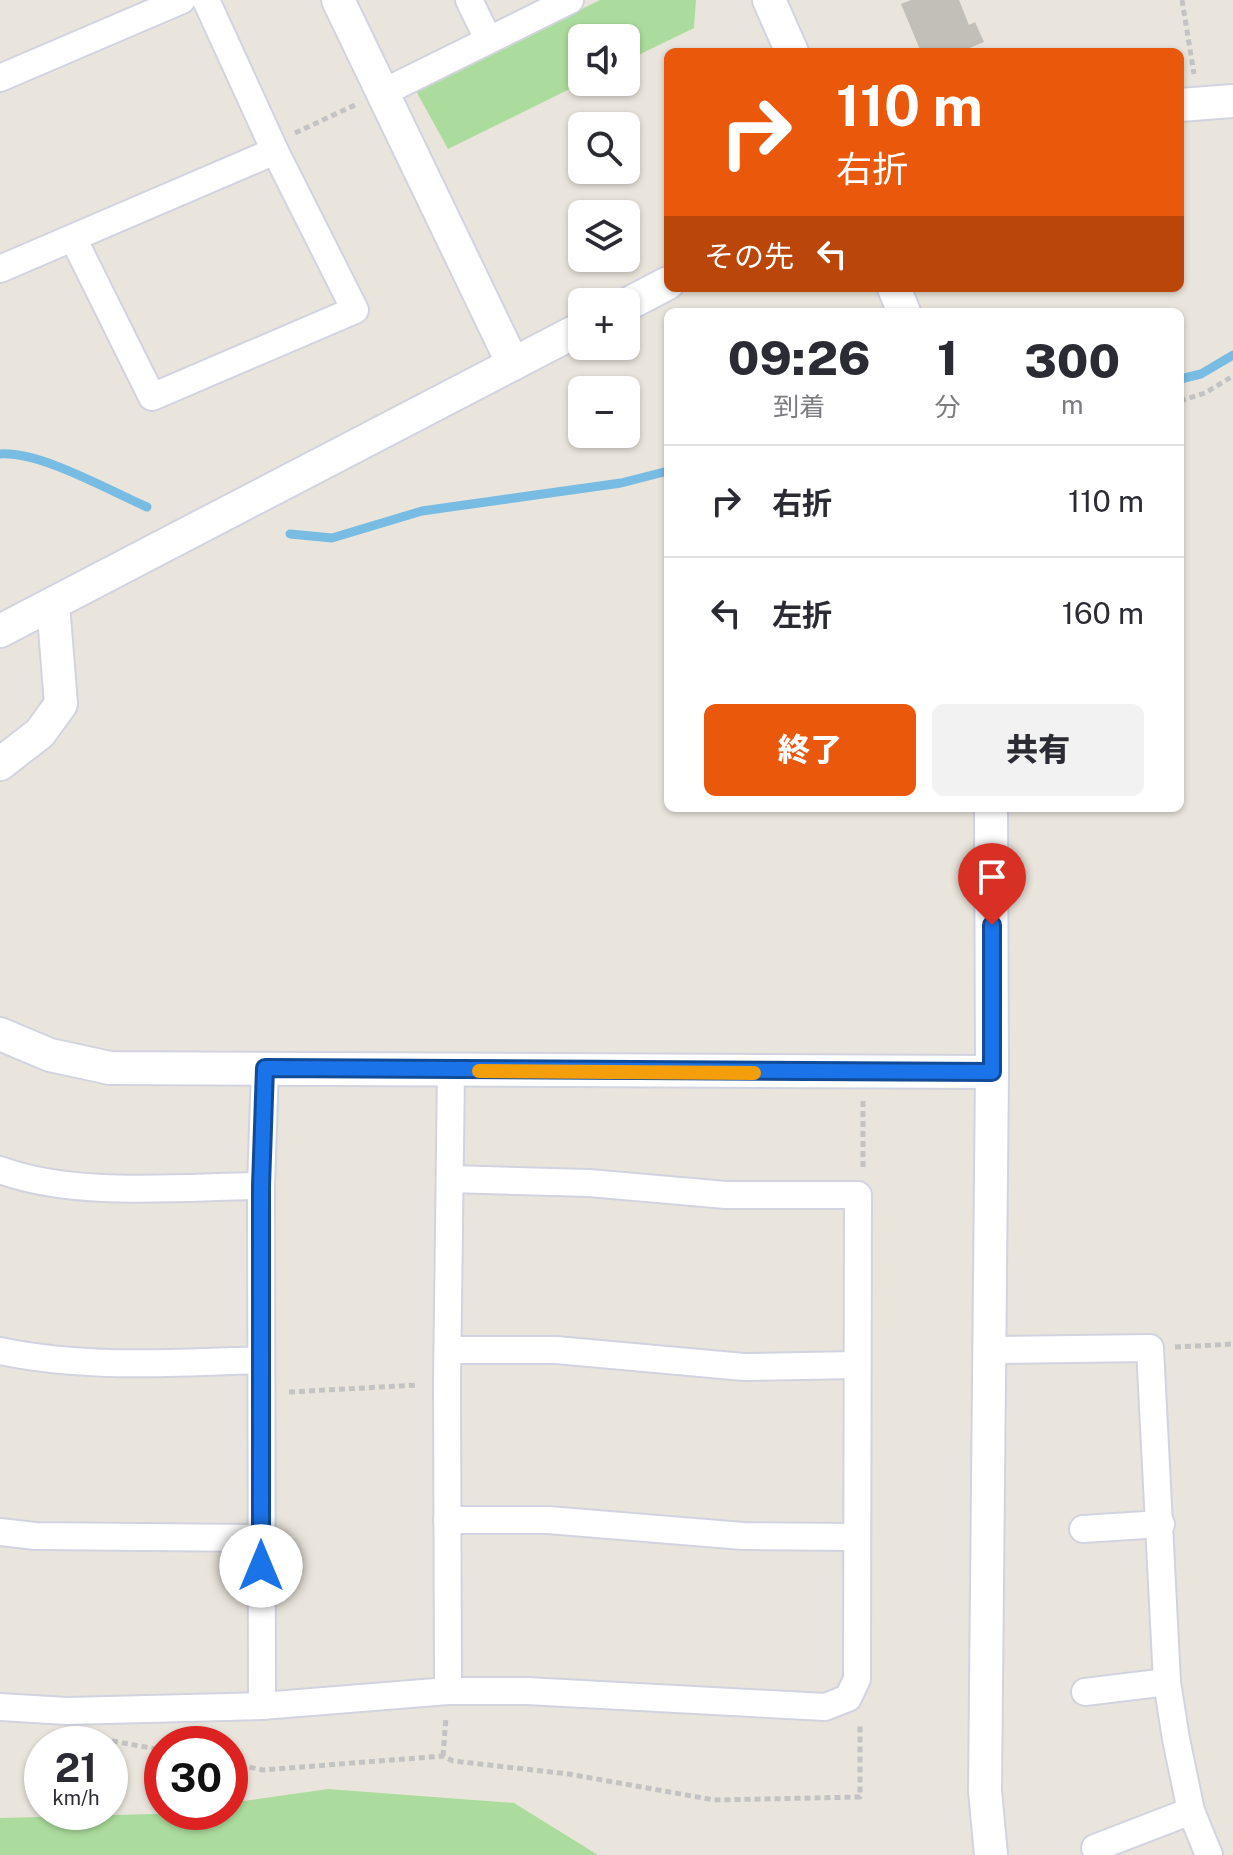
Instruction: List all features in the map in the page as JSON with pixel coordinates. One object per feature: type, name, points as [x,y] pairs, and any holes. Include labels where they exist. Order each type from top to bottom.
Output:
[{"type":"street","points":[[0,78],[182,0]]},
{"type":"street","points":[[73,238],[152,397],[355,310],[274,148],[206,0]]},
{"type":"street","points":[[338,0],[513,364]]},
{"type":"street","points":[[469,0],[488,39]]},
{"type":"street","points":[[382,93],[570,0]]},
{"type":"street","points":[[769,0],[790,48]]},
{"type":"street","points":[[1189,103],[1233,101]]},
{"type":"street","points":[[0,269],[274,148]]},
{"type":"street","points":[[640,298],[664,285]]},
{"type":"street","points":[[0,631],[568,335]]},
{"type":"street","points":[[0,764],[40,733],[61,704],[53,604]]},
{"type":"street","points":[[991,812],[992,1072],[985,1791],[991,1855]]},
{"type":"street","points":[[0,1034],[50,1055],[110,1068],[992,1072]]},
{"type":"street","points":[[262,1706],[261,1186],[265,1068]]},
{"type":"street","points":[[448,1691],[447,1383],[451,1071]]},
{"type":"street","points":[[0,1170],[42,1183],[261,1186]]},
{"type":"street","points":[[0,1707],[67,1711],[262,1706],[448,1691],[527,1691],[825,1707],[848,1698],[857,1679],[858,1195],[726,1195],[589,1183],[450,1179]]},
{"type":"street","points":[[989,1350],[1150,1348],[1167,1682],[1191,1811],[1209,1855]]},
{"type":"street","points":[[448,1350],[556,1350],[744,1367],[857,1365]]},
{"type":"street","points":[[0,1351],[62,1360],[167,1363],[261,1360]]},
{"type":"street","points":[[447,1520],[548,1520],[743,1536],[856,1537]]},
{"type":"street","points":[[1083,1529],[1161,1524]]},
{"type":"street","points":[[0,1532],[35,1536],[261,1538]]},
{"type":"street","points":[[1085,1692],[1167,1682]]},
{"type":"street","points":[[1095,1848],[1191,1811]]},
{"type":"path","points":[[1182,0],[1189,103]]},
{"type":"path","points":[[274,148],[382,93]]},
{"type":"path","points":[[1184,400],[1205,393],[1233,376]]},
{"type":"path","points":[[858,1195],[863,1175],[863,1073]]},
{"type":"path","points":[[1150,1348],[1233,1344]]},
{"type":"path","points":[[261,1394],[447,1383]]},
{"type":"path","points":[[443,1756],[448,1691]]},
{"type":"path","points":[[248,1767],[263,1770],[443,1756],[453,1761],[569,1774],[714,1800],[860,1797],[860,1720],[848,1698]]},
{"type":"green space","points":[[600,0],[696,0],[694,28],[640,54],[640,24],[568,24],[568,90],[448,149],[416,91]]},
{"type":"green space","points":[[328,1789],[514,1803],[598,1855],[0,1855],[0,1818],[24,1817],[24,1830],[128,1830],[128,1815],[144,1814],[144,1830],[248,1830],[248,1800]]},
{"type":"building","points":[[911,0],[959,0],[969,25],[975,22],[984,42],[970,48],[919,48],[901,4]]},
{"type":"waterway","points":[[1184,378],[1201,374],[1233,355]]},
{"type":"waterway","points":[[0,454],[54,465],[147,507]]},
{"type":"waterway","points":[[290,534],[332,538],[422,511],[621,483],[664,472]]},
{"type":"slow traffic","points":[[479,1071],[754,1073]]},
{"type":"route","points":[[261,1566],[261,1186],[265,1068],[992,1072],[992,925]]}]
